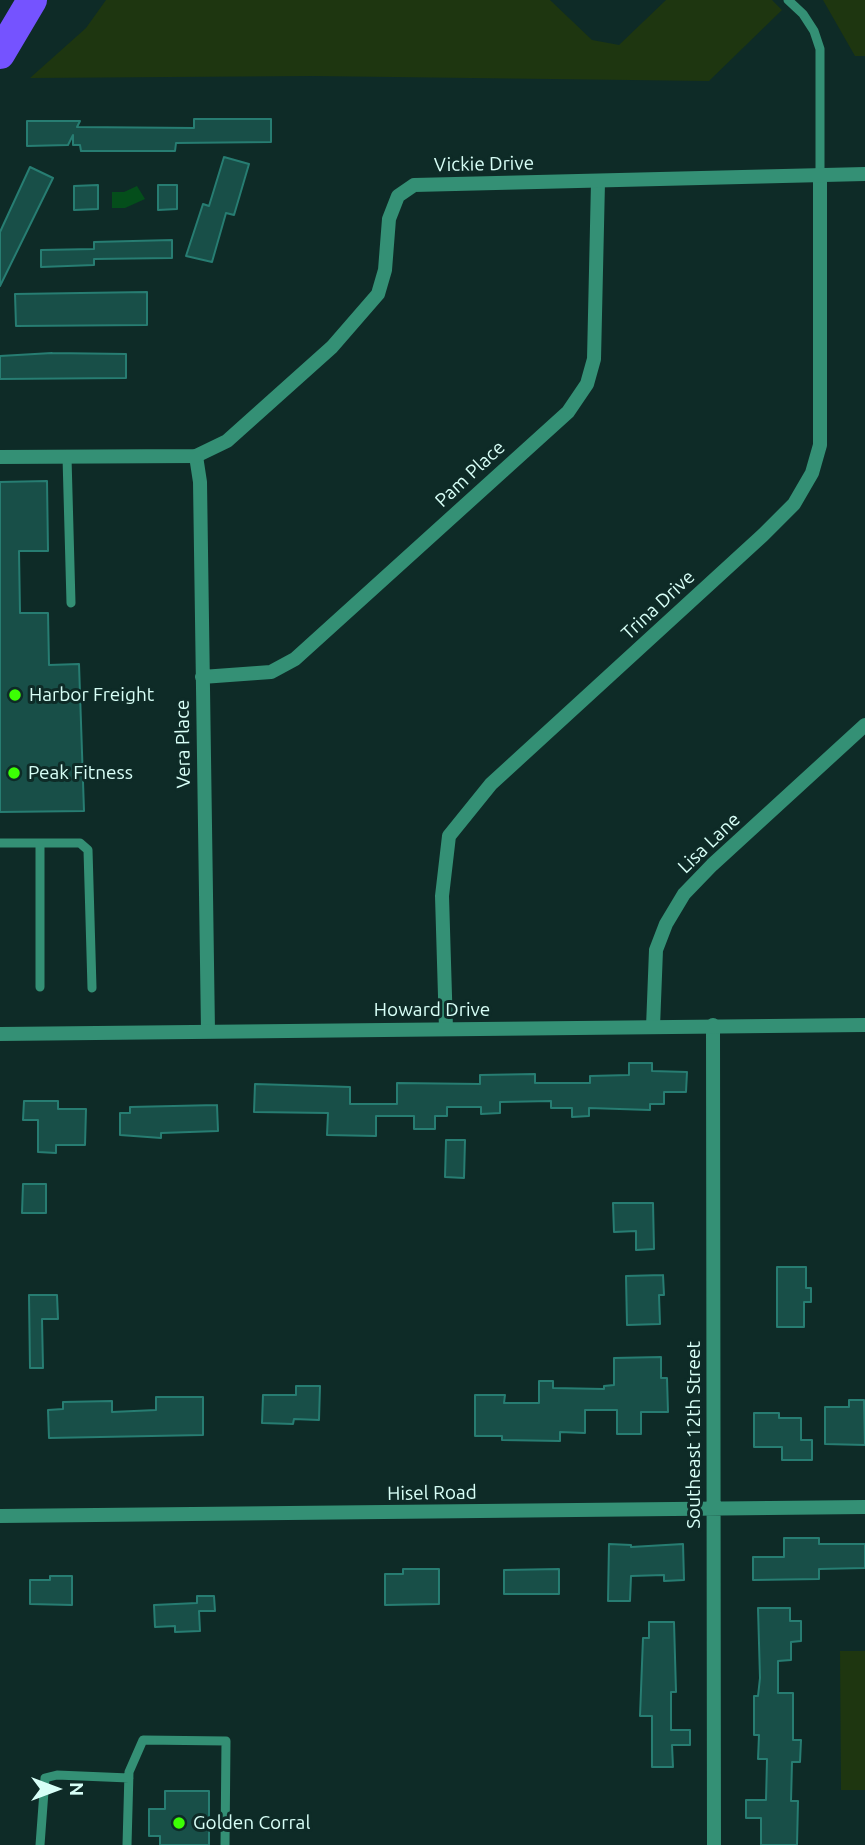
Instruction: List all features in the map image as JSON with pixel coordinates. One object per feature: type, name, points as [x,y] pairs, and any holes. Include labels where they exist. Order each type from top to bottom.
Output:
[{"type":"highway","points":[[0,54],[32,0]]},
{"type":"street","name":"Trina Drive","points":[[446,1029],[442,896],[449,836],[491,784],[771,528],[794,504],[812,473],[820,445],[820,174]]},
{"type":"street","name":"Vickie Drive","points":[[0,457],[196,456],[227,441],[332,347],[378,294],[385,270],[389,219],[398,196],[414,185],[865,174]]},
{"type":"street","name":"Pam Place","points":[[202,677],[271,672],[295,659],[568,412],[587,384],[594,359],[598,182]]},
{"type":"street","name":"Vera Place","points":[[196,456],[200,482],[208,1031]]},
{"type":"street","name":"Lisa Lane","points":[[653,1027],[656,950],[666,924],[684,894],[865,725]]},
{"type":"street","name":"Southeast 12th Street","points":[[713,1025],[714,1845]]},
{"type":"street","name":"Howard Drive","points":[[0,1034],[865,1025]]},
{"type":"street","name":"Hisel Road","points":[[0,1516],[865,1507]]},
{"type":"lane","points":[[788,0],[803,14],[814,31],[820,49],[820,174]]},
{"type":"lane","points":[[67,457],[71,603]]},
{"type":"lane","points":[[0,843],[80,843],[88,850],[92,988]]},
{"type":"lane","points":[[40,843],[40,987]]},
{"type":"lane","points":[[127,1845],[129,1778],[143,1740],[226,1741],[225,1845]]},
{"type":"lane","points":[[40,1845],[45,1778],[57,1775],[129,1778]]},
{"type":"shaded area","points":[[106,0],[550,0],[592,40],[619,45],[666,0],[772,0],[782,10],[709,81],[313,76],[30,78],[86,28]]},
{"type":"shaded area","points":[[823,0],[865,0],[865,56],[855,56]]},
{"type":"shaded area","points":[[137,186],[145,199],[125,208],[112,208],[112,192],[124,192]]},
{"type":"shaded area","points":[[840,1651],[865,1651],[865,1790],[841,1790]]},
{"type":"building","points":[[194,119],[271,119],[271,142],[176,143],[175,151],[81,151],[80,145],[73,145],[73,135],[68,145],[27,146],[27,121],[80,121],[77,127],[194,128]]},
{"type":"building","points":[[224,157],[249,164],[234,215],[226,213],[212,262],[186,256],[203,204],[209,206]]},
{"type":"building","points":[[30,167],[53,178],[0,286],[0,232]]},
{"type":"building","points":[[98,185],[98,209],[74,210],[74,186]]},
{"type":"building","points":[[158,185],[177,185],[177,209],[158,210]]},
{"type":"building","points":[[172,240],[172,258],[94,259],[94,265],[41,267],[41,250],[94,249],[94,242]]},
{"type":"building","points":[[147,292],[147,325],[16,326],[15,294]]},
{"type":"building","points":[[52,353],[126,354],[126,378],[0,379],[0,356]]},
{"type":"building","points":[[47,481],[48,551],[19,551],[20,613],[48,613],[49,665],[79,664],[84,811],[0,812],[0,482]]},
{"type":"building","points":[[629,1063],[652,1063],[652,1071],[687,1072],[686,1092],[664,1092],[664,1104],[650,1104],[650,1110],[589,1108],[589,1116],[572,1117],[572,1108],[551,1108],[551,1101],[500,1102],[500,1113],[481,1114],[481,1107],[447,1107],[447,1116],[435,1116],[435,1129],[414,1129],[414,1116],[376,1116],[376,1136],[327,1135],[328,1113],[254,1112],[255,1084],[350,1087],[350,1104],[397,1104],[397,1083],[480,1084],[480,1075],[535,1074],[535,1083],[590,1083],[590,1076],[629,1075]]},
{"type":"building","points":[[24,1101],[58,1101],[58,1109],[86,1109],[85,1145],[56,1145],[56,1153],[38,1152],[38,1120],[23,1120]]},
{"type":"building","points":[[217,1105],[218,1131],[161,1133],[161,1138],[120,1135],[120,1113],[130,1113],[130,1107]]},
{"type":"building","points":[[446,1140],[465,1140],[464,1178],[445,1177]]},
{"type":"building","points":[[23,1184],[46,1184],[46,1213],[22,1213]]},
{"type":"building","points":[[613,1203],[653,1203],[654,1249],[636,1250],[636,1231],[614,1232]]},
{"type":"building","points":[[777,1267],[806,1267],[806,1288],[811,1288],[811,1302],[804,1302],[804,1327],[777,1327]]},
{"type":"building","points":[[663,1275],[664,1295],[659,1295],[660,1324],[627,1325],[626,1276]]},
{"type":"building","points":[[29,1295],[57,1295],[58,1319],[42,1319],[43,1368],[30,1368]]},
{"type":"building","points":[[661,1357],[661,1378],[667,1378],[668,1412],[641,1412],[641,1434],[617,1434],[617,1410],[585,1410],[585,1433],[560,1432],[560,1441],[502,1440],[502,1436],[475,1436],[475,1395],[505,1395],[504,1403],[539,1403],[539,1381],[553,1381],[553,1388],[604,1389],[604,1386],[614,1385],[614,1358]]},
{"type":"building","points":[[296,1386],[320,1386],[319,1420],[294,1419],[293,1424],[262,1423],[263,1395],[296,1395]]},
{"type":"building","points":[[156,1397],[203,1397],[203,1435],[49,1438],[48,1410],[63,1409],[63,1402],[112,1401],[112,1412],[156,1410]]},
{"type":"building","points":[[849,1400],[864,1400],[865,1445],[825,1444],[825,1407],[849,1407]]},
{"type":"building","points":[[754,1413],[779,1413],[779,1418],[801,1418],[801,1440],[812,1440],[812,1460],[782,1460],[782,1447],[754,1447]]},
{"type":"building","points":[[784,1538],[819,1538],[819,1544],[865,1544],[865,1568],[819,1569],[819,1579],[753,1580],[753,1557],[784,1557]]},
{"type":"building","points":[[609,1544],[631,1547],[683,1544],[684,1580],[664,1581],[664,1575],[631,1576],[630,1601],[608,1601]]},
{"type":"building","points":[[403,1569],[439,1569],[439,1604],[385,1605],[385,1574],[403,1574]]},
{"type":"building","points":[[559,1569],[559,1594],[504,1594],[504,1570]]},
{"type":"building","points":[[50,1576],[72,1576],[72,1605],[30,1604],[30,1580],[50,1580]]},
{"type":"building","points":[[197,1596],[214,1596],[215,1611],[199,1611],[200,1631],[175,1632],[175,1626],[155,1627],[154,1605],[197,1603]]},
{"type":"building","points":[[758,1608],[790,1608],[790,1621],[801,1621],[801,1641],[791,1642],[791,1660],[778,1661],[778,1693],[793,1693],[793,1740],[801,1740],[800,1762],[792,1762],[791,1801],[798,1801],[797,1845],[761,1845],[761,1818],[746,1818],[746,1800],[766,1800],[767,1759],[758,1759],[759,1735],[754,1735],[754,1696],[758,1696],[760,1678]]},
{"type":"building","points":[[649,1622],[674,1622],[676,1692],[671,1692],[671,1730],[690,1730],[690,1745],[672,1745],[673,1767],[652,1767],[652,1716],[640,1716],[643,1638],[649,1638]]},
{"type":"building","name":"Golden Corral","points":[[165,1791],[209,1791],[209,1845],[160,1845],[160,1836],[149,1836],[149,1809],[165,1809]]},
{"type":"place","name":"Harbor Freight","points":[[15,695]]},
{"type":"place","name":"Peak Fitness","points":[[14,773]]},
{"type":"place","name":"Golden Corral","points":[[179,1823]]}]
